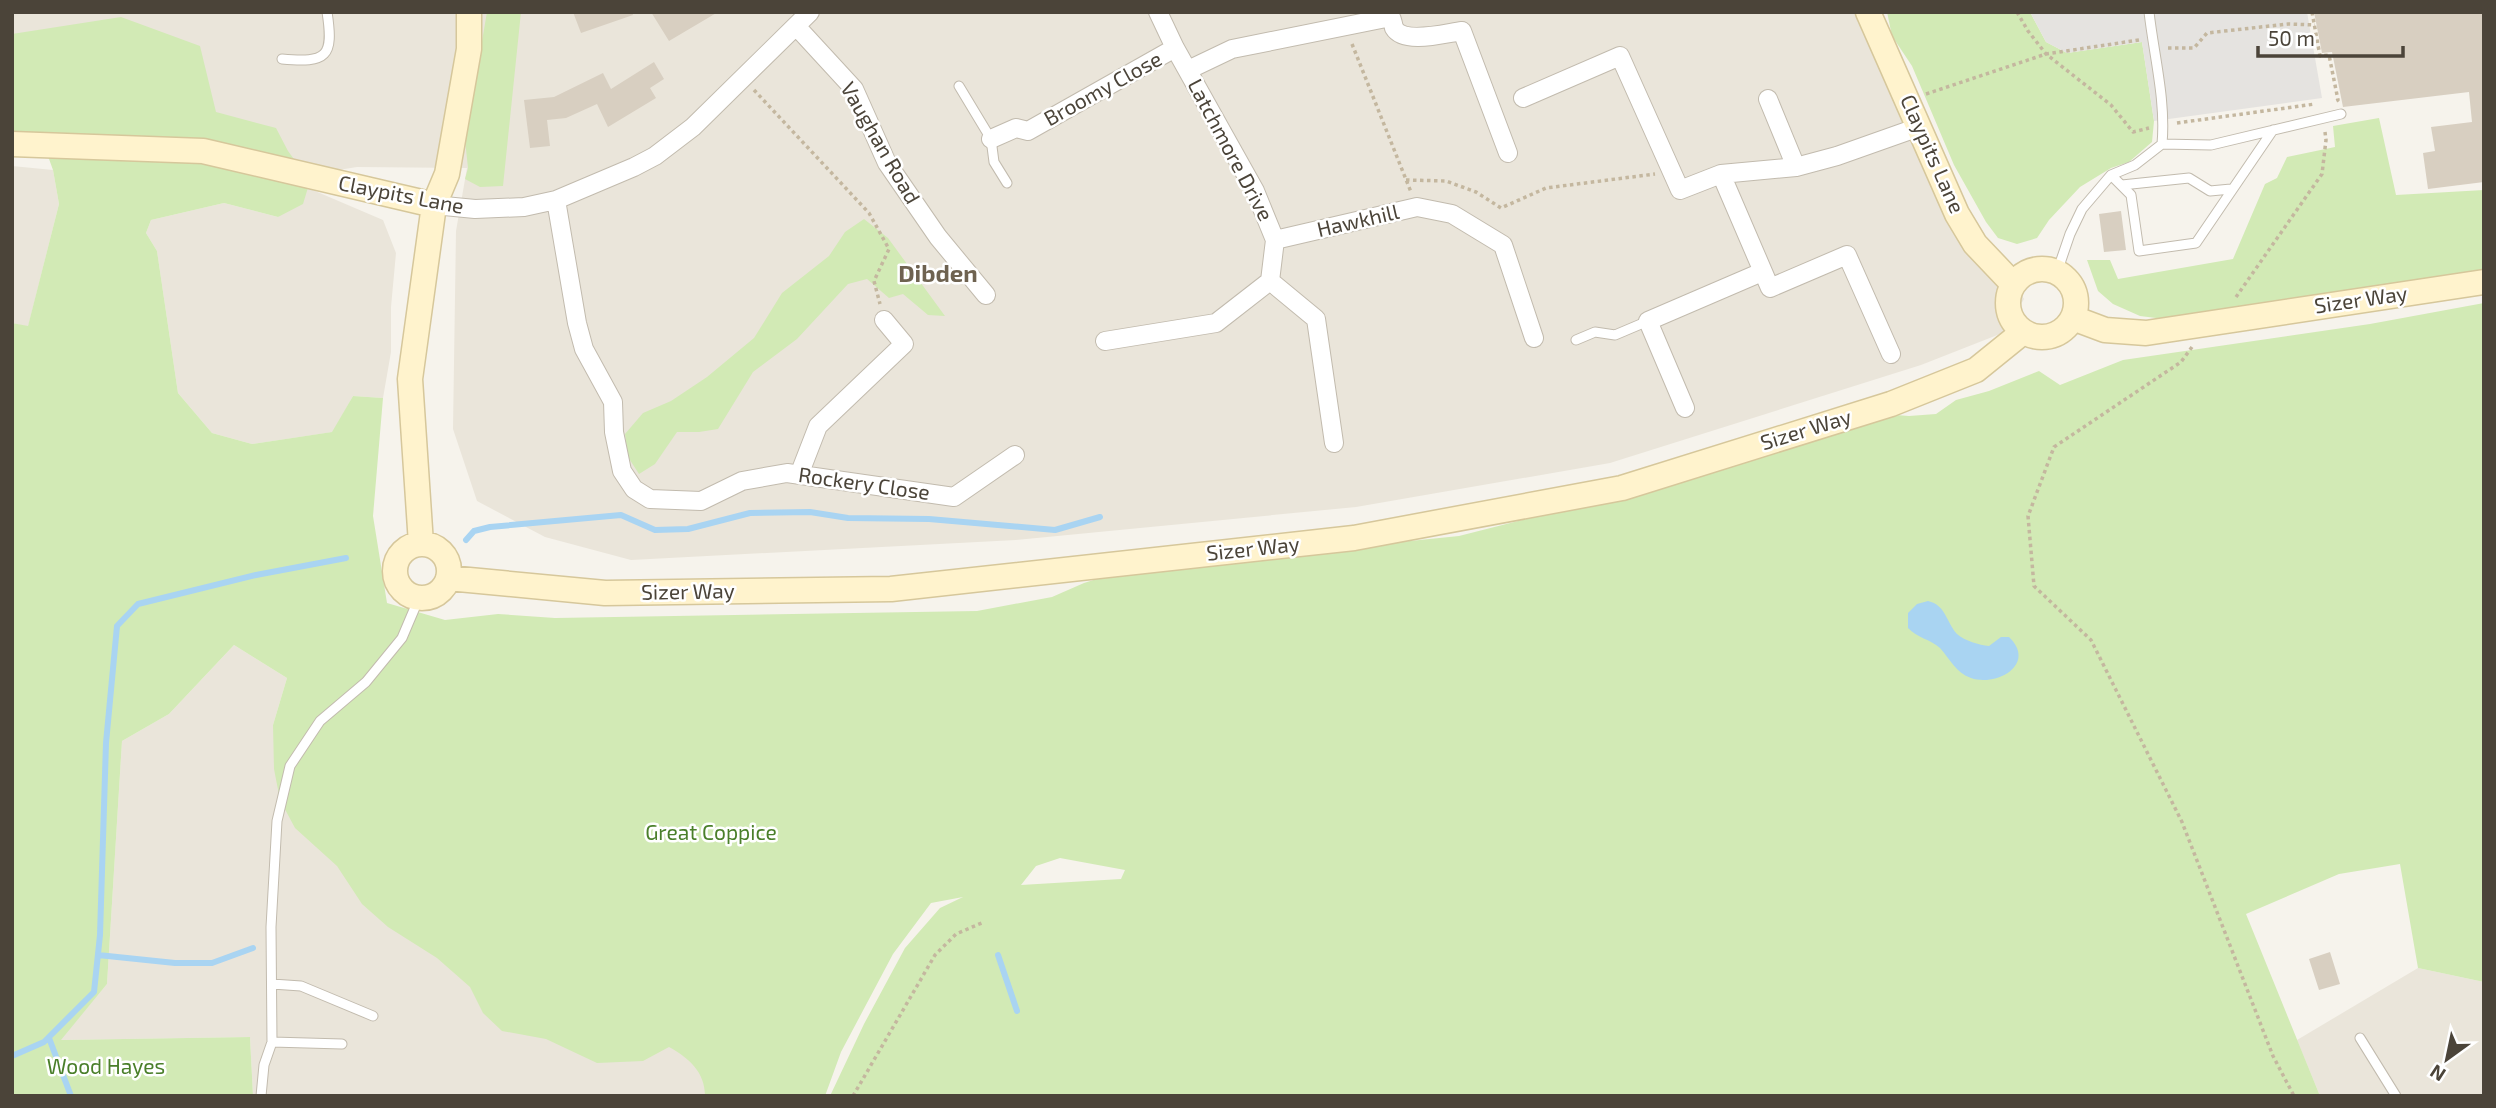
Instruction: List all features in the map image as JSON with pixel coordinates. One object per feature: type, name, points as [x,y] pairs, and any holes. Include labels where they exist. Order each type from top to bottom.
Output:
[{"type":"street","points":[[421,544],[410,379],[434,205],[447,174],[469,49],[469,12]]},
{"type":"street","name":"Claypits Lane","points":[[12,144],[203,151],[434,205],[475,209],[524,207],[556,200],[595,185],[656,156],[693,127],[810,12]]},
{"type":"street","name":"Latchmore Drive","points":[[1158,12],[1175,48],[1255,191],[1275,240],[1270,281]]},
{"type":"street","name":"Claypits Lane","points":[[1868,12],[1957,214],[1975,244],[2013,284]]},
{"type":"street","points":[[1188,70],[1232,50],[1391,17],[1394,28],[1402,36],[1414,38],[1462,31],[1508,153]]},
{"type":"street","name":"Vaughan Road","points":[[796,26],[854,89],[887,163],[937,237],[986,295]]},
{"type":"street","name":"Broomy Close","points":[[991,139],[1016,128],[1028,131],[1175,48]]},
{"type":"street","points":[[1522,98],[1620,56],[1680,190],[1721,174],[1796,167],[1838,156],[1919,127]]},
{"type":"street","points":[[1768,99],[1796,167]]},
{"type":"street","points":[[1721,174],[1766,280]]},
{"type":"street","name":"Rockery Close","points":[[556,200],[577,323],[584,349],[612,402],[614,432],[622,471],[634,489],[650,499],[701,501],[742,481],[787,473],[954,497],[1015,455]]},
{"type":"street","name":"Hawkhill","points":[[1275,240],[1417,207],[1452,214],[1503,245],[1534,338]]},
{"type":"street","points":[[1685,408],[1647,321],[1847,255],[1891,354]]},
{"type":"street","points":[[2048,269],[2057,272],[2066,279],[2076,298],[2073,318],[2066,328],[2045,338],[2023,332],[2015,325],[2007,305],[2013,284],[2028,271],[2048,269]]},
{"type":"street","points":[[1105,341],[1216,323],[1270,281],[1316,319],[1334,443]]},
{"type":"street","name":"Sizer Way","points":[[2073,318],[2105,330],[2146,333],[2484,282]]},
{"type":"street","points":[[799,475],[818,426],[904,344],[884,320]]},
{"type":"street","name":"Sizer Way","points":[[449,578],[605,593],[891,589],[1354,538],[1622,488],[1891,404],[1976,370],[2023,332]]},
{"type":"street","points":[[421,544],[433,546],[442,553],[447,561],[449,578],[441,591],[431,597],[419,598],[403,591],[395,573],[400,554],[421,544]]},
{"type":"lane","points":[[282,59],[308,61],[322,57],[329,49],[330,41],[327,12]]},
{"type":"lane","points":[[2150,12],[2160,87],[2162,144]]},
{"type":"lane","points":[[959,86],[991,139],[994,162],[1007,183]]},
{"type":"lane","points":[[2057,272],[2082,209],[2111,174],[2135,164],[2162,144],[2211,145],[2341,114]]},
{"type":"lane","points":[[2111,174],[2131,195],[2139,251],[2196,243],[2273,130]]},
{"type":"lane","points":[[2122,186],[2189,177],[2210,191],[2231,189]]},
{"type":"lane","points":[[1576,340],[1595,332],[1615,335],[1647,321]]},
{"type":"lane","points":[[261,1096],[264,1065],[272,1042],[271,927],[277,821],[290,766],[320,721],[366,682],[402,638],[419,598]]},
{"type":"lane","points":[[272,984],[301,986],[373,1016]]},
{"type":"lane","points":[[2360,1038],[2396,1096]]},
{"type":"lane","points":[[272,1042],[342,1044]]},
{"type":"path","points":[[2312,12],[2319,56],[2329,55],[2338,100],[2330,102]]},
{"type":"path","points":[[1908,100],[2046,54],[2152,38],[2170,49],[2194,48],[2207,33],[2288,24],[2315,25]]},
{"type":"path","points":[[1345,27],[1417,207]]},
{"type":"path","points":[[743,78],[869,213],[889,249],[874,281],[884,320]]},
{"type":"path","points":[[1406,180],[1446,181],[1476,192],[1501,208],[1546,188],[1673,172]]},
{"type":"path","points":[[2218,321],[2195,343],[2181,362],[2054,447],[2028,516],[2034,586],[2091,640],[2182,822],[2273,1056],[2294,1096]]},
{"type":"path","points":[[853,1096],[935,955],[956,934],[984,922]]},
{"type":"shaded area","points":[[12,12],[1872,12],[1949,176],[2024,299],[2005,332],[1921,365],[1610,463],[1356,507],[1016,540],[631,560],[545,537],[477,501],[453,429],[456,231],[467,168],[357,167],[283,179],[12,126]]},
{"type":"shaded area","points":[[2030,12],[2307,12],[2322,98],[2154,121],[2142,42],[2067,53],[2046,42]]},
{"type":"shaded area","points":[[12,166],[53,170],[59,204],[28,327],[12,323]]},
{"type":"shaded area","points":[[308,188],[383,220],[396,253],[391,307],[391,352],[383,398],[353,396],[333,432],[252,444],[212,433],[178,393],[157,251],[146,233],[151,220],[224,203],[278,217]]},
{"type":"shaded area","points":[[234,645],[287,678],[273,725],[658,1028],[719,1070],[725,1096],[253,1096],[250,1037],[60,1040],[107,984],[122,741],[169,714]]},
{"type":"shaded area","points":[[2418,968],[2484,982],[2484,1096],[2320,1096],[2297,1040]]},
{"type":"green space","points":[[487,12],[521,12],[503,186],[480,187],[465,179],[468,168],[465,140]]},
{"type":"green space","points":[[1887,12],[2030,12],[2046,42],[2067,53],[2142,42],[2154,121],[2152,142],[2129,162],[2111,168],[2080,187],[2049,220],[2037,238],[2017,244],[1998,238],[1954,165],[1912,66],[1892,36]]},
{"type":"green space","points":[[121,17],[200,46],[216,112],[276,128],[288,151],[310,181],[303,204],[278,217],[224,203],[151,220],[146,233],[157,251],[178,393],[212,433],[252,444],[332,432],[353,396],[383,398],[373,516],[387,603],[445,620],[498,614],[555,618],[977,611],[1052,597],[1125,570],[1459,536],[1578,506],[1883,414],[1936,414],[1956,400],[1989,391],[2039,371],[2060,385],[2123,360],[2370,324],[2484,303],[2484,982],[2418,968],[2400,864],[2339,874],[2246,914],[2320,1096],[830,1096],[864,1024],[905,948],[940,908],[963,897],[931,903],[893,954],[841,1052],[825,1096],[705,1096],[699,1073],[683,1056],[669,1047],[643,1061],[597,1063],[546,1039],[502,1031],[483,1013],[470,987],[437,958],[388,927],[362,904],[337,866],[295,828],[280,800],[274,769],[273,725],[287,678],[234,645],[169,714],[122,741],[107,984],[61,1040],[250,1037],[253,1096],[12,1096],[12,323],[28,326],[59,204],[53,170],[44,145],[12,144],[12,34]],"holes":[[[1060,858],[1125,870],[1121,879],[1021,885],[1036,866]]]},
{"type":"green space","points":[[2379,118],[2396,195],[2484,190],[2484,269],[2164,319],[2140,316],[2113,304],[2098,291],[2087,260],[2110,260],[2118,279],[2233,259],[2265,184],[2277,178],[2287,157],[2335,147],[2333,126]]},
{"type":"green space","points":[[864,219],[888,238],[945,316],[928,315],[903,294],[889,298],[867,279],[848,284],[797,339],[753,372],[718,429],[677,432],[655,464],[639,474],[628,457],[625,434],[643,413],[671,401],[707,377],[754,338],[782,293],[829,256],[845,232]]},
{"type":"water","points":[[1928,601],[1939,606],[1957,634],[1968,641],[1989,646],[2001,637],[2009,637],[2019,656],[2016,664],[2002,676],[1992,679],[1981,680],[1961,673],[1940,648],[1908,628],[1908,613],[1917,604]]},
{"type":"building","points":[[573,12],[632,12],[633,15],[581,33]]},
{"type":"building","points":[[651,12],[718,12],[669,41]]},
{"type":"building","points":[[2314,12],[2484,12],[2484,182],[2428,189],[2423,153],[2435,151],[2431,127],[2472,122],[2469,92],[2343,107],[2332,52],[2322,53]]},
{"type":"building","points":[[654,62],[664,79],[650,88],[656,98],[608,127],[597,104],[566,118],[547,120],[550,146],[530,148],[524,100],[554,97],[603,73],[611,89]]},
{"type":"building","points":[[2121,211],[2126,250],[2104,252],[2099,214]]},
{"type":"building","points":[[2330,952],[2340,984],[2319,990],[2309,959]]},
{"type":"waterway","points":[[466,540],[474,531],[490,527],[621,515],[655,530],[688,529],[750,513],[810,512],[848,518],[929,519],[1055,530],[1100,517]]},
{"type":"waterway","points":[[12,1056],[44,1042],[94,992],[100,935],[106,743],[117,626],[138,604],[256,575],[346,558]]},
{"type":"waterway","points":[[98,955],[175,963],[212,963],[253,948]]},
{"type":"waterway","points":[[998,955],[1017,1011]]},
{"type":"waterway","points":[[49,1038],[71,1096]]},
{"type":"district","name":"Dibden","points":[[938,274]]},
{"type":"park label","name":"Great Coppice","points":[[711,833]]},
{"type":"park label","name":"Wood Hayes","points":[[106,1067]]}]
